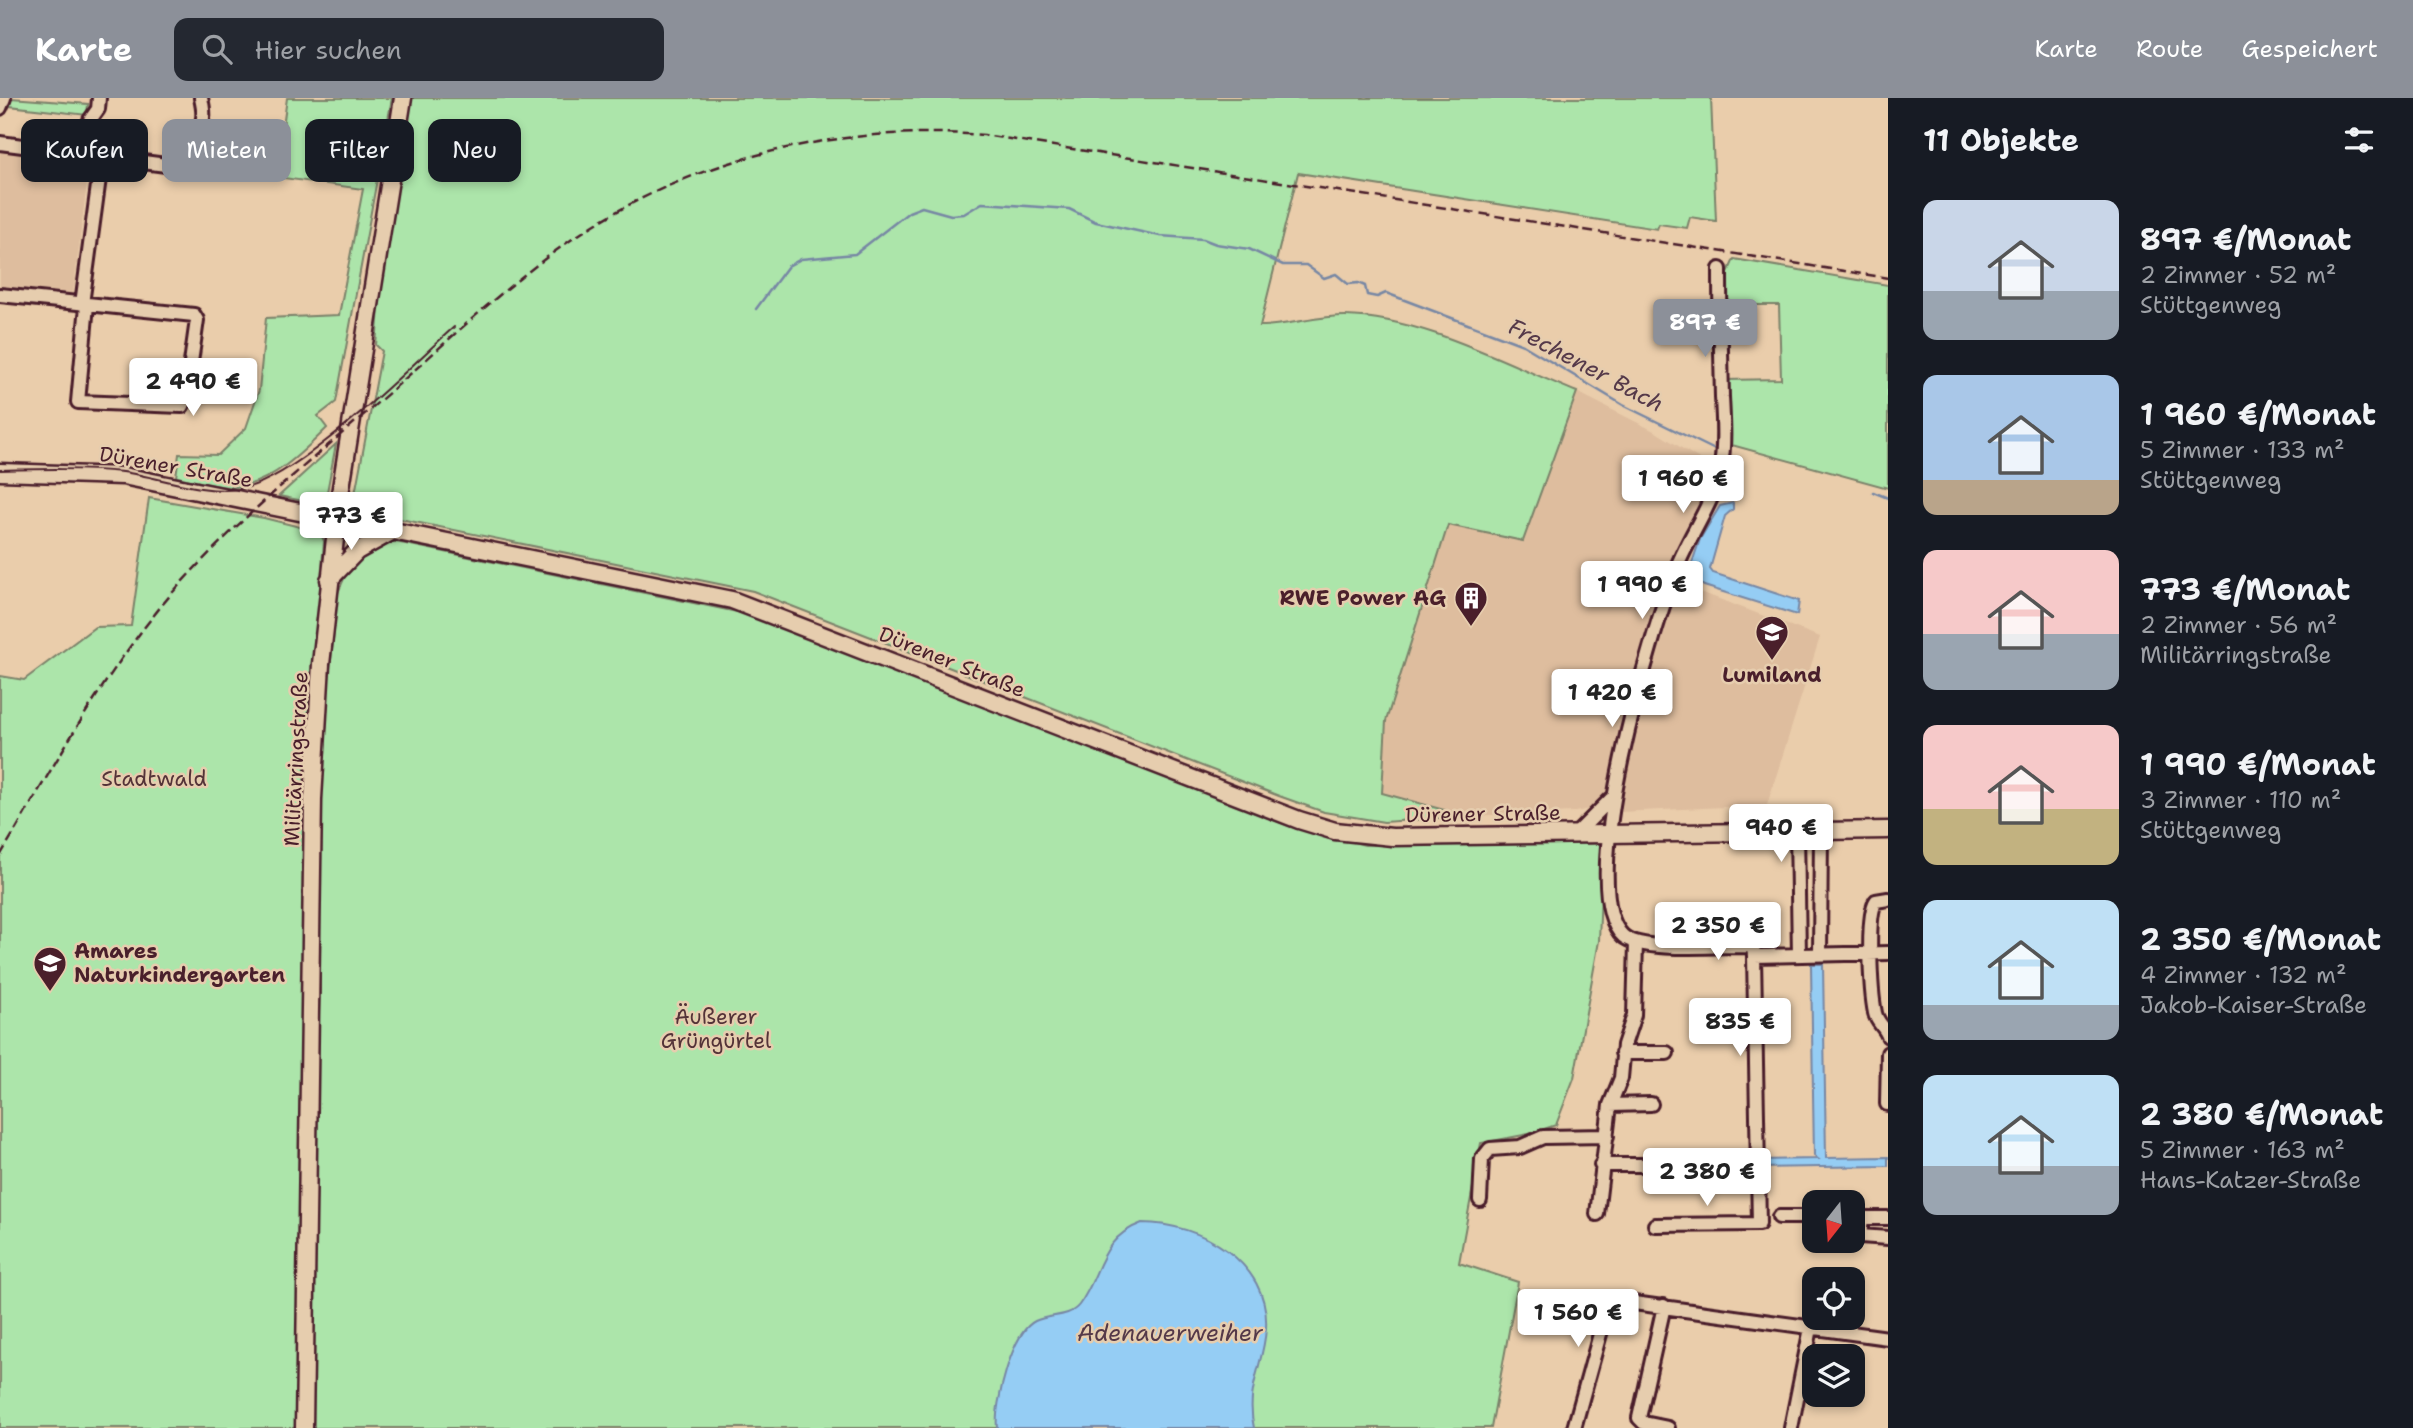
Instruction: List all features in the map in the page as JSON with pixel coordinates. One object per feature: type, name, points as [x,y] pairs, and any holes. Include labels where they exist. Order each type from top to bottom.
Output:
[{"type":"main road","name":"Militärringstraße","points":[[304,1428],[313,799],[329,580],[336,519],[403,98]]},
{"type":"main road","name":"Dürener Straße","points":[[0,472],[123,476],[732,600],[1299,820],[1335,831],[1392,837],[1888,830]]},
{"type":"main road","points":[[329,580],[357,551],[393,531]]},
{"type":"street","points":[[0,107],[4,98]]},
{"type":"street","points":[[91,119],[98,109],[99,98]]},
{"type":"street","points":[[201,98],[206,110],[204,119]]},
{"type":"street","points":[[0,144],[21,146]]},
{"type":"street","points":[[0,295],[84,304],[194,315],[197,320],[186,398],[182,406],[78,402],[84,304],[99,182]]},
{"type":"street","points":[[1655,1225],[1759,1224],[1753,946],[1636,943],[1624,937],[1613,924],[1608,908],[1608,833],[1612,799],[1671,583],[1716,486],[1723,452],[1720,269]]},
{"type":"street","points":[[1577,834],[1612,799]]},
{"type":"street","points":[[1797,831],[1799,955]]},
{"type":"street","points":[[1820,954],[1821,832]]},
{"type":"street","points":[[1798,872],[1820,873]]},
{"type":"street","points":[[1888,899],[1876,901],[1872,909],[1875,1015],[1888,1036]]},
{"type":"street","points":[[1597,1214],[1610,1105],[1622,1071],[1622,1053],[1633,1015],[1636,943]]},
{"type":"street","points":[[1754,956],[1888,953]]},
{"type":"street","points":[[1622,1053],[1667,1053]]},
{"type":"street","points":[[1887,1104],[1888,1053]]},
{"type":"street","points":[[1610,1105],[1651,1104]]},
{"type":"street","points":[[1480,1200],[1482,1158],[1490,1149],[1520,1147],[1543,1137],[1607,1136]]},
{"type":"street","points":[[1601,1165],[1684,1165]]},
{"type":"street","points":[[1779,1217],[1802,1217]]},
{"type":"street","points":[[1866,1218],[1888,1218]]},
{"type":"street","points":[[1866,1236],[1888,1238]]},
{"type":"street","points":[[1574,1428],[1608,1305],[1612,1300],[1802,1327]]},
{"type":"street","points":[[1664,1307],[1639,1418],[1644,1423],[1668,1428]]},
{"type":"street","points":[[1791,1428],[1811,1330]]},
{"type":"street","points":[[1826,1330],[1888,1338]]},
{"type":"shaded area","points":[[0,146],[21,149],[21,182],[87,182],[73,295],[0,286]]},
{"type":"shaded area","points":[[1577,392],[1656,432],[1717,470],[1712,487],[1666,579],[1820,637],[1767,805],[1619,812],[1594,808],[1575,812],[1466,816],[1382,793],[1386,721],[1448,524],[1523,541]]},
{"type":"green space","points":[[11,98],[88,104],[87,115],[10,106]]},
{"type":"green space","points":[[287,98],[392,98],[388,119],[305,119],[305,181],[291,179],[291,119],[284,119]]},
{"type":"green space","points":[[410,98],[1711,98],[1716,221],[1690,217],[1687,228],[1659,224],[1657,229],[1298,173],[1260,326],[1345,316],[1404,324],[1464,344],[1577,392],[1523,541],[1448,525],[1386,721],[1382,793],[1466,816],[1384,822],[1324,812],[1279,796],[753,591],[361,511],[356,506],[355,494],[382,351],[376,345],[382,271],[396,182],[414,182],[414,119],[407,119]]},
{"type":"green space","points":[[312,182],[377,182],[336,402],[318,416],[327,428],[286,465],[249,485],[229,487],[176,477],[179,454],[218,455],[246,428],[259,390],[266,318],[339,315],[363,189]]},
{"type":"green space","points":[[1734,259],[1888,285],[1888,488],[1728,444],[1725,380],[1781,379],[1779,305],[1723,305],[1723,284]]},
{"type":"green space","points":[[336,444],[327,492],[303,501],[279,496]]},
{"type":"green space","name":"Stadtwald","points":[[149,498],[264,518],[320,532],[324,541],[316,642],[301,1428],[0,1428],[0,676],[24,680],[95,627],[131,626]]},
{"type":"green space","name":"Äußerer Grüngürtel","points":[[391,541],[747,614],[1289,826],[1365,845],[1603,843],[1599,941],[1574,1078],[1556,1125],[1529,1134],[1481,1143],[1459,1263],[1518,1282],[1491,1428],[312,1428],[314,1121],[320,993],[318,865],[322,746],[338,593],[347,572],[357,559]]},
{"type":"water","points":[[1733,503],[1733,509],[1725,516],[1710,569],[1713,573],[1799,601],[1797,615],[1704,586],[1688,575],[1700,539],[1720,506]]},
{"type":"water","points":[[1811,964],[1823,964],[1826,1158],[1888,1157],[1888,1166],[1687,1169],[1687,1161],[1818,1159],[1814,1156]]},
{"type":"water","name":"Adenauerweiher","points":[[1142,1223],[1186,1230],[1208,1239],[1244,1266],[1256,1284],[1264,1305],[1266,1328],[1253,1389],[1254,1428],[997,1428],[998,1403],[1006,1370],[1019,1339],[1035,1321],[1075,1309],[1087,1293],[1109,1248],[1117,1238]]},
{"type":"waterway","name":"Frechener Bach","points":[[756,309],[788,266],[801,259],[855,254],[909,212],[922,207],[951,215],[964,214],[982,203],[1069,209],[1096,222],[1160,236],[1203,239],[1216,244],[1249,249],[1283,265],[1306,265],[1324,278],[1336,274],[1348,284],[1358,283],[1365,286],[1367,295],[1377,297],[1386,293],[1523,345],[1623,405],[1715,450]]},
{"type":"waterway","name":"Frechener Bach","points":[[1873,492],[1888,498]]},
{"type":"tram line","points":[[0,470],[77,469],[123,472],[195,487],[225,490],[262,482],[320,446],[381,395],[454,327]]},
{"type":"railway","points":[[0,856],[81,720],[148,622],[198,565],[279,488],[478,314],[568,242],[615,213],[664,188],[767,152],[875,135],[984,135],[1888,278]]},
{"type":"place","name":"RWE Power AG","points":[[1471,628]]},
{"type":"place","name":"Lumiland","points":[[1772,662]]},
{"type":"place","name":"Amares Naturkindergarten","points":[[50,993]]}]
